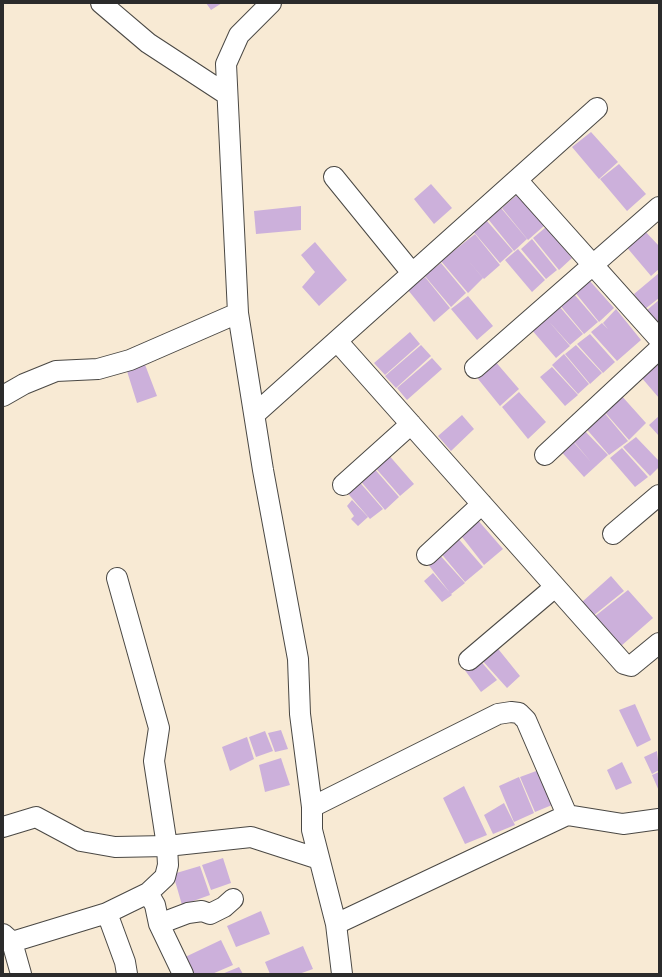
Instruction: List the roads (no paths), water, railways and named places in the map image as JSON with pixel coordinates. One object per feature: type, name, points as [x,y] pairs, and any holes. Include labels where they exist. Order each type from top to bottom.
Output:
[{"type":"street","points":[[101,3],[148,43],[226,94]]},
{"type":"street","points":[[271,3],[239,35],[226,64],[226,94],[231,154],[238,314],[291,628],[298,659],[300,714],[312,807],[312,830],[336,924],[342,974]]},
{"type":"street","points":[[255,414],[597,108]]},
{"type":"street","points":[[334,177],[401,284]]},
{"type":"street","points":[[517,180],[659,339]]},
{"type":"street","points":[[475,368],[592,264],[659,208]]},
{"type":"street","points":[[3,396],[24,384],[56,371],[98,369],[130,360],[238,314]]},
{"type":"street","points":[[337,341],[624,664],[631,666],[659,642]]},
{"type":"street","points":[[545,455],[659,349]]},
{"type":"street","points":[[343,485],[411,424]]},
{"type":"street","points":[[612,534],[659,495]]},
{"type":"street","points":[[427,555],[482,504]]},
{"type":"street","points":[[21,974],[8,938],[107,913],[148,893],[165,877],[168,865],[167,846],[154,761],[159,728],[117,578]]},
{"type":"street","points":[[469,660],[555,587]]},
{"type":"street","points":[[312,807],[498,714],[512,712],[518,713],[526,720],[567,815]]},
{"type":"street","points":[[336,924],[567,815],[623,824],[659,819]]},
{"type":"street","points":[[3,827],[36,817],[81,842],[115,847],[167,846],[251,837],[320,859]]},
{"type":"street","points":[[148,893],[155,905],[159,924],[182,974]]},
{"type":"street","points":[[159,924],[188,913],[202,911],[210,914],[224,907],[233,899]]},
{"type":"street","points":[[107,913],[125,962],[127,974]]}]
